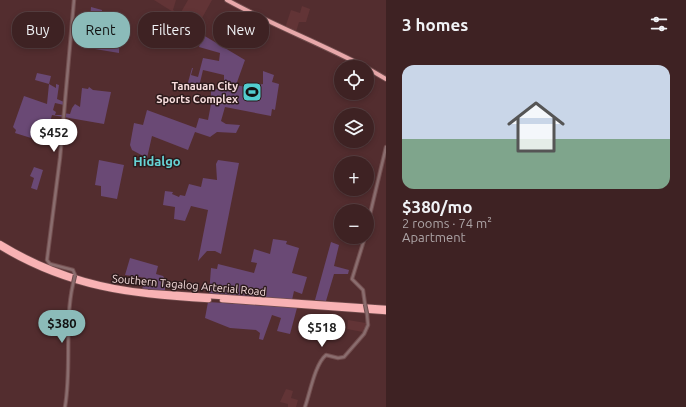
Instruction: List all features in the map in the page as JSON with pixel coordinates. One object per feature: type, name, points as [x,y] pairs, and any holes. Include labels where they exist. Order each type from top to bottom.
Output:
[{"type":"highway","points":[[227,0],[351,60]]},
{"type":"highway","points":[[374,72],[386,79]]},
{"type":"highway","name":"Southern Tagalog Arterial Road","points":[[0,243],[24,257],[50,269],[76,279],[116,288],[148,292],[386,308]]},
{"type":"highway","name":"Southern Tagalog Arterial Road","points":[[0,247],[36,267],[63,278],[97,288],[120,292],[159,297],[386,312]]},
{"type":"street","points":[[65,407],[68,368],[69,300],[75,275],[73,270],[50,264],[48,260],[60,158],[74,0]]},
{"type":"street","points":[[372,204],[386,147]]},
{"type":"street","points":[[305,407],[316,372],[323,358],[326,355],[338,358],[344,357],[364,334],[368,326],[363,290],[352,279],[363,244]]},
{"type":"shaded area","points":[[154,0],[176,0],[173,10],[176,12],[173,12]]},
{"type":"shaded area","points":[[188,0],[212,0],[205,13],[181,12]]},
{"type":"shaded area","points":[[302,6],[310,9],[306,22],[299,22],[296,32],[285,28],[291,10],[300,13]]},
{"type":"shaded area","points":[[91,7],[102,10],[102,12],[91,12]]},
{"type":"shaded area","points":[[205,36],[213,41],[213,48],[225,48],[245,60],[236,85],[255,89],[256,85],[263,84],[263,71],[274,75],[272,82],[279,84],[275,110],[272,109],[271,116],[225,107],[221,121],[226,124],[240,125],[236,133],[217,132],[210,137],[195,132],[188,150],[152,136],[147,158],[132,150],[130,145],[134,123],[143,125],[147,110],[196,128],[199,118],[208,120],[211,104],[211,90],[224,88],[224,75],[203,70],[198,91],[187,86],[192,68],[191,75],[198,77],[203,58],[219,61],[220,53],[202,48],[205,48]]},
{"type":"shaded area","points":[[89,48],[119,48],[119,53]]},
{"type":"shaded area","points":[[37,73],[51,76],[49,84],[35,80]]},
{"type":"shaded area","points":[[49,84],[56,88],[56,84],[59,85],[57,99],[64,102],[64,105],[55,103],[53,110],[56,112],[55,115],[63,115],[63,113],[70,114],[75,104],[80,107],[82,88],[88,89],[89,87],[93,90],[111,92],[104,124],[52,115],[49,126],[41,125],[41,129],[62,136],[58,136],[57,138],[32,133],[31,138],[15,133],[16,130],[13,127],[24,96],[47,104]]},
{"type":"shaded area","points":[[99,160],[124,165],[117,199],[101,196],[101,186],[95,185]]},
{"type":"shaded area","points":[[218,160],[239,163],[221,254],[215,251],[207,251],[198,261],[208,210],[191,206],[185,221],[174,219],[175,207],[163,205],[165,191],[173,192],[172,194],[179,197],[180,195],[185,196],[189,184],[201,187],[203,178],[217,180],[216,164]]},
{"type":"shaded area","points":[[34,167],[43,170],[37,190],[31,188],[34,178],[30,176]]},
{"type":"shaded area","points":[[273,239],[287,241],[286,244],[299,248],[292,273],[307,277],[302,294],[294,291],[292,300],[209,294],[211,268],[217,269],[218,264],[254,273],[257,263],[251,262],[254,249],[270,254]]},
{"type":"shaded area","points":[[331,242],[339,245],[334,266],[349,270],[348,274],[334,274],[326,301],[315,300]]},
{"type":"shaded area","points":[[130,258],[158,266],[156,274],[163,276],[165,279],[165,291],[142,289],[146,278],[125,275]]},
{"type":"shaded area","points":[[208,302],[297,308],[290,334],[277,331],[281,318],[272,315],[263,340],[259,339],[260,333],[256,330],[230,328],[205,318]]},
{"type":"shaded area","points":[[348,320],[366,323],[363,332],[347,329]]},
{"type":"shaded area","points":[[286,389],[293,391],[291,398],[298,400],[296,407],[288,407],[288,404],[280,402]]},
{"type":"place","name":"Tanauan City Sports Complex","points":[[252,92]]},
{"type":"district","name":"Hidalgo","points":[[157,161]]}]
